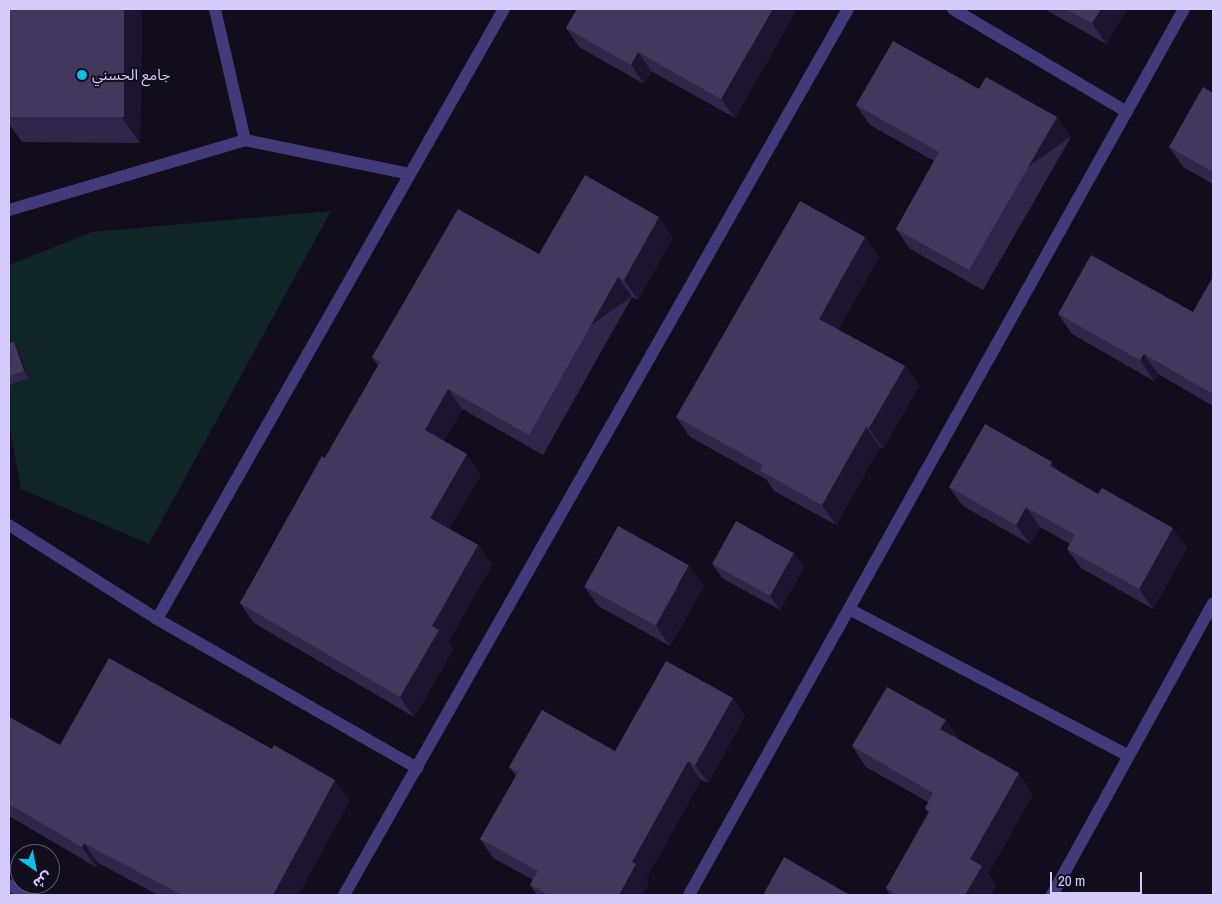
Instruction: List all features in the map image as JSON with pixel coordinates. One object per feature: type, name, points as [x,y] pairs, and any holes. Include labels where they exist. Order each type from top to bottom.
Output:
[{"type":"street","points":[[215,9],[245,140]]},
{"type":"street","points":[[158,619],[504,9]]},
{"type":"street","points":[[344,895],[848,9]]},
{"type":"street","points":[[953,9],[1127,112]]},
{"type":"street","points":[[690,895],[1184,9]]},
{"type":"street","points":[[9,210],[245,140],[410,174]]},
{"type":"street","points":[[9,525],[158,619],[417,768]]},
{"type":"street","points":[[1052,895],[1213,603]]},
{"type":"street","points":[[849,609],[1129,756]]},
{"type":"street","points":[[9,884],[28,895]]},
{"type":"green space","points":[[331,211],[149,544],[21,489],[9,423],[9,265],[92,232]]},
{"type":"building","name":"جامع الحسني","points":[[9,9],[124,9],[124,117],[9,117]]},
{"type":"building","points":[[577,9],[773,9],[721,99],[638,52],[631,65],[566,28]]},
{"type":"building","points":[[1066,9],[1101,9],[1092,23]]},
{"type":"building","points":[[893,41],[979,89],[986,77],[1057,117],[969,270],[896,229],[939,152],[856,105]]},
{"type":"building","points":[[1203,87],[1213,93],[1213,172],[1169,147]]},
{"type":"building","points":[[585,175],[659,217],[624,280],[618,277],[529,435],[448,389],[425,430],[467,454],[430,518],[478,545],[432,626],[439,630],[400,697],[240,603],[322,456],[325,458],[380,362],[372,357],[458,209],[539,254]]},
{"type":"building","points":[[800,201],[865,237],[819,319],[905,366],[869,428],[866,427],[822,505],[760,471],[763,465],[676,417]]},
{"type":"building","points":[[1091,255],[1193,312],[1213,277],[1213,394],[1144,354],[1140,360],[1058,314]]},
{"type":"building","points":[[14,342],[24,371],[9,376],[9,344]]},
{"type":"building","points":[[985,424],[1052,462],[1050,466],[1098,494],[1102,488],[1173,528],[1139,589],[1067,549],[1075,535],[1026,507],[1016,525],[949,487]]},
{"type":"building","points":[[736,521],[794,553],[770,596],[712,564]]},
{"type":"building","points":[[618,526],[689,565],[655,626],[585,586]]},
{"type":"building","points":[[109,658],[272,749],[274,745],[335,780],[273,895],[182,895],[84,843],[82,847],[9,804],[9,717],[60,745]]},
{"type":"building","points":[[666,661],[733,698],[695,765],[688,761],[632,862],[636,864],[619,895],[549,895],[530,885],[538,871],[480,839],[518,772],[509,767],[542,710],[615,751]]},
{"type":"building","points":[[887,687],[946,720],[940,729],[1019,773],[970,859],[982,866],[965,895],[898,895],[886,888],[930,811],[925,808],[933,793],[852,746]]},
{"type":"building","points":[[784,857],[848,894],[763,895]]},
{"type":"place","name":"جامع الحسني","points":[[82,75]]}]
